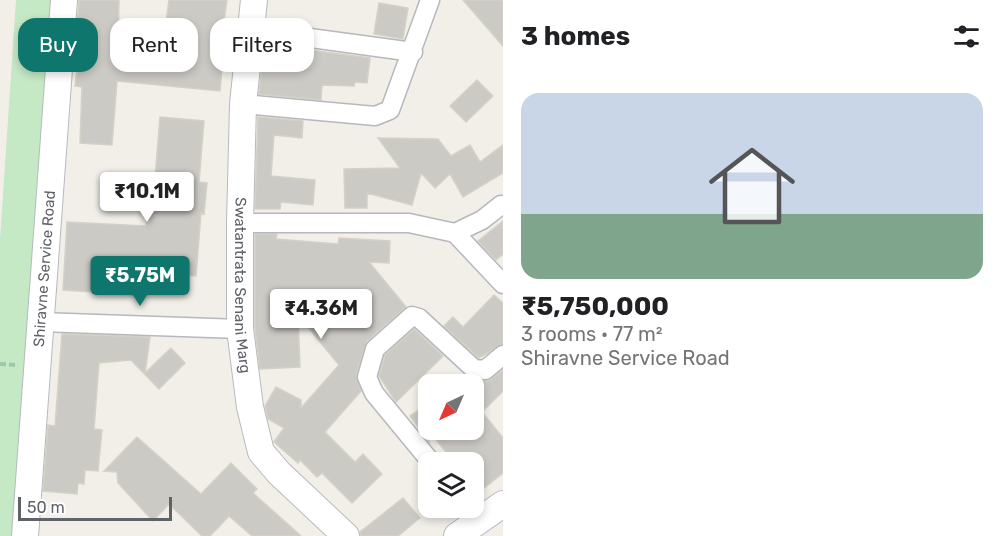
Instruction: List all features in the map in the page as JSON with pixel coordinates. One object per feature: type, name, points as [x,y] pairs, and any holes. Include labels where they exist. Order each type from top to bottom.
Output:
[{"type":"street","name":"Shiravne Service Road","points":[[25,536],[64,0]]},
{"type":"street","name":"Swatantrata Senani Marg","points":[[253,18],[254,0]]},
{"type":"street","points":[[243,104],[375,116],[390,110],[430,0]]},
{"type":"street","points":[[314,38],[413,52]]},
{"type":"street","name":"Swatantrata Senani Marg","points":[[247,72],[243,104],[240,329],[250,407],[261,452],[279,473],[346,536]]},
{"type":"street","points":[[455,233],[482,220],[501,205]]},
{"type":"street","points":[[240,224],[409,223],[455,233],[503,284]]},
{"type":"street","points":[[423,452],[374,393],[367,377],[375,349],[412,316],[420,318],[474,369],[485,370],[503,355]]},
{"type":"street","points":[[40,322],[240,329]]},
{"type":"street","points":[[484,510],[503,504]]},
{"type":"street","points":[[457,536],[470,518]]},
{"type":"path","points":[[0,364],[22,366]]},
{"type":"green space","points":[[16,0],[51,0],[50,18],[18,18],[18,72],[46,72],[12,536],[0,536],[0,240]]},
{"type":"building","points":[[79,0],[119,0],[119,18],[110,18],[110,72],[198,72],[198,18],[167,18],[169,0],[227,0],[224,18],[210,18],[210,72],[222,72],[220,91],[117,81],[112,145],[80,143],[82,87],[75,86],[77,72],[98,72],[98,18],[78,18]]},
{"type":"building","points":[[463,0],[503,0],[503,46]]},
{"type":"building","points":[[379,3],[408,8],[403,39],[374,34]]},
{"type":"building","points":[[314,51],[370,58],[367,83],[355,82],[354,86],[322,85],[321,100],[259,94],[261,72],[314,72]]},
{"type":"building","points":[[477,80],[493,96],[466,122],[450,106]]},
{"type":"building","points":[[160,117],[204,121],[199,182],[207,183],[204,214],[201,213],[196,276],[137,271],[136,295],[63,290],[67,222],[146,226],[149,178],[155,179]]},
{"type":"building","points":[[258,117],[303,121],[302,138],[274,135],[271,176],[315,180],[313,205],[281,202],[280,209],[255,209]]},
{"type":"building","points":[[378,138],[438,139],[451,156],[470,145],[480,162],[503,145],[503,173],[463,197],[450,174],[435,188],[421,173],[412,205],[367,193],[367,208],[345,208],[344,169],[400,168]]},
{"type":"building","points":[[503,221],[503,254],[496,260],[478,241]]},
{"type":"building","points":[[255,234],[277,234],[276,239],[338,244],[339,238],[390,241],[389,263],[369,262],[406,307],[367,341],[356,374],[361,391],[325,432],[355,462],[363,454],[382,474],[352,503],[322,473],[317,477],[300,460],[298,463],[274,442],[284,428],[268,419],[265,406],[276,387],[301,400],[301,408],[339,365],[298,315],[300,367],[260,369],[255,328]]},
{"type":"building","points":[[494,295],[503,303],[503,344],[479,358],[444,326],[453,317],[463,327]]},
{"type":"building","points":[[414,329],[443,356],[425,374],[418,374],[418,380],[396,402],[379,376],[385,355]]},
{"type":"building","points":[[62,334],[150,337],[145,373],[171,348],[185,363],[159,389],[131,360],[99,363],[94,429],[102,430],[98,471],[85,470],[84,484],[78,483],[77,494],[43,491],[48,425],[55,426]]},
{"type":"building","points":[[503,370],[503,391],[484,410],[484,380],[488,381]]},
{"type":"building","points":[[418,411],[418,427],[410,416]]},
{"type":"building","points":[[484,414],[503,438],[503,473],[484,488],[484,452],[446,452],[436,440],[484,440]]},
{"type":"building","points":[[137,437],[201,494],[231,463],[257,489],[253,493],[301,536],[252,536],[229,516],[210,536],[202,536],[169,504],[153,521],[118,483],[117,472],[104,471]]},
{"type":"building","points":[[403,498],[420,518],[398,536],[361,536],[360,532]]}]
